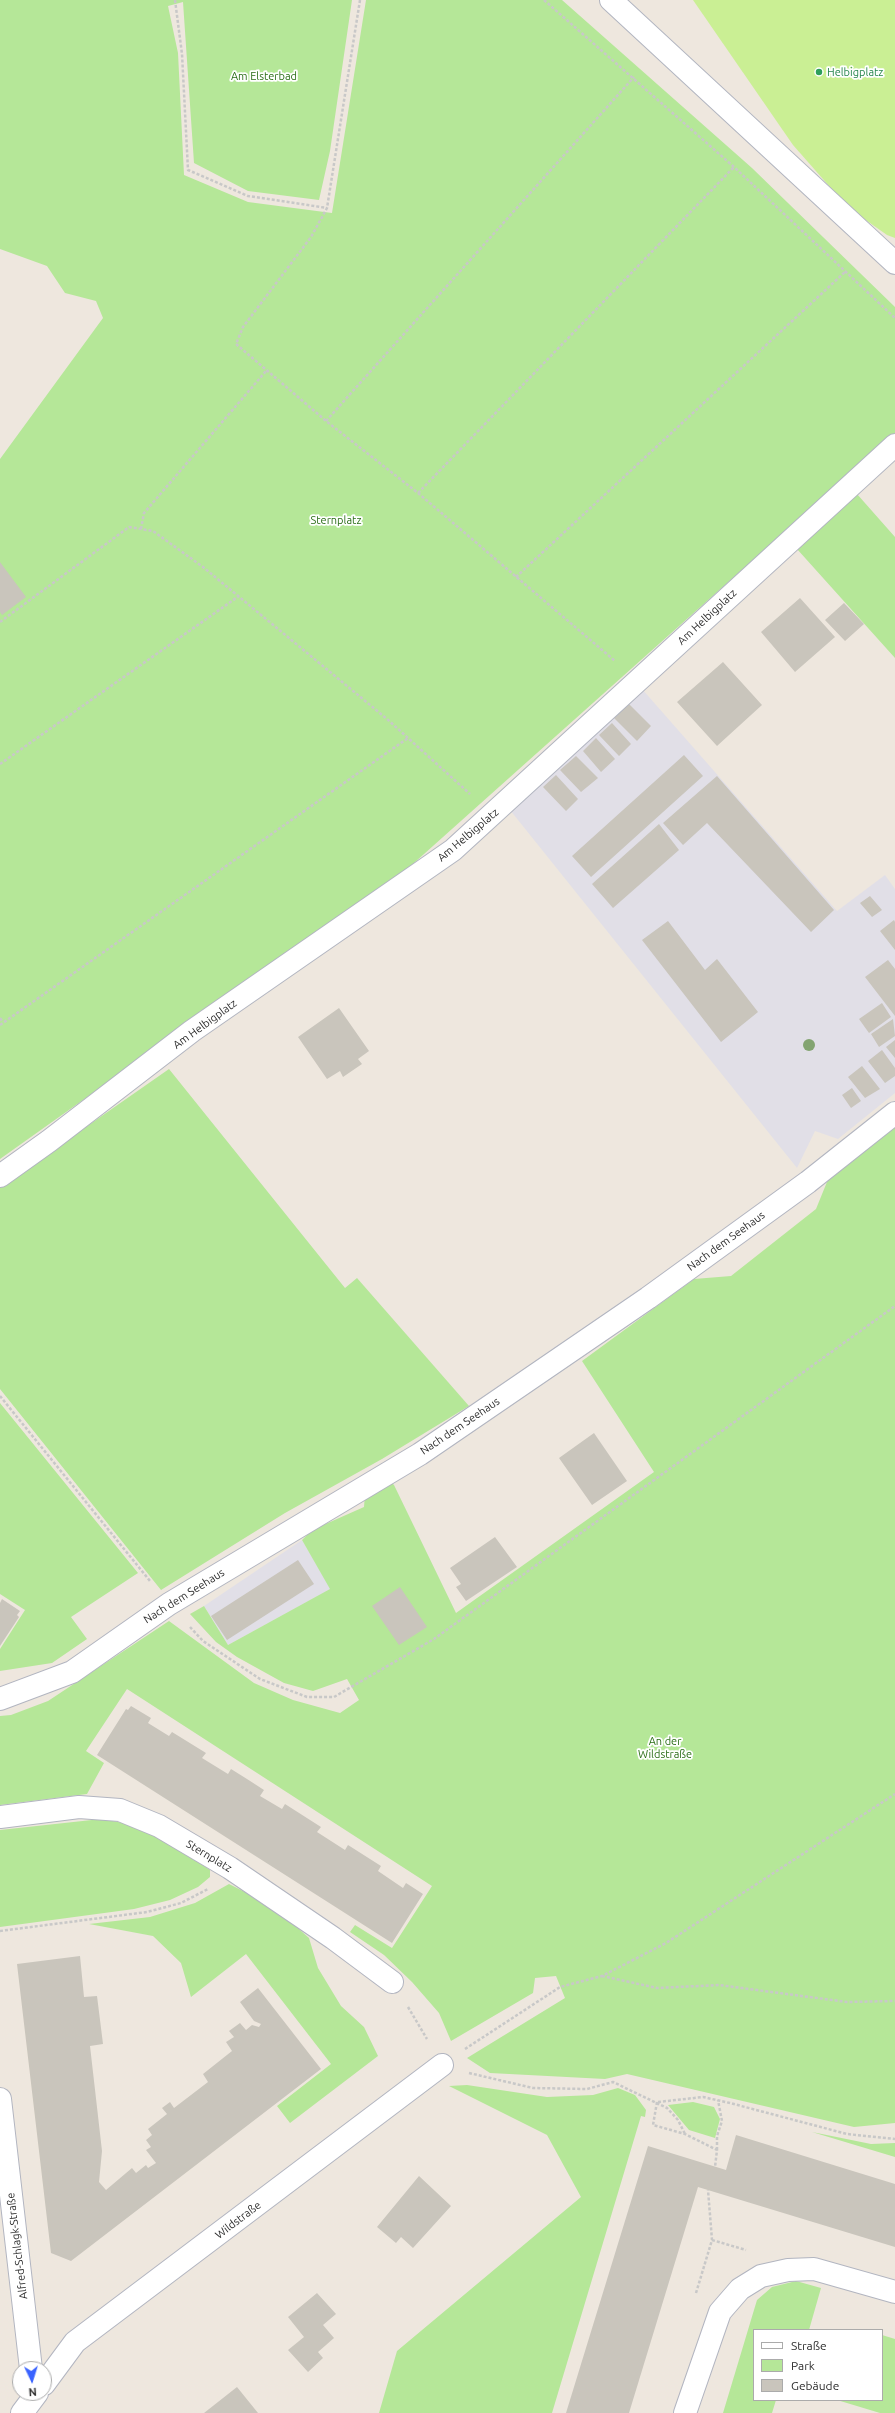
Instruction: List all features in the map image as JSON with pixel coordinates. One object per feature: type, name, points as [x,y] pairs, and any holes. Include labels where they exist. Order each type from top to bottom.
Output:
[{"type":"street","points":[[611,0],[895,263]]},
{"type":"street","name":"Am Helbigplatz","points":[[0,1176],[49,1141],[192,1031],[453,850],[895,444]]},
{"type":"street","name":"Nach dem Seehaus","points":[[0,1699],[72,1672],[169,1604],[420,1454],[648,1298],[808,1182],[895,1113]]},
{"type":"street","name":"Sternplatz","points":[[0,1817],[79,1807],[120,1810],[159,1826],[230,1868],[333,1938],[392,1982]]},
{"type":"street","name":"Wildstraße","points":[[52,2373],[75,2342],[442,2065]]},
{"type":"street","name":"Alfred-Schlagk-Straße","points":[[0,2099],[31,2361]]},
{"type":"street","points":[[686,2413],[720,2312],[740,2289],[761,2276],[788,2270],[814,2270],[895,2292]]},
{"type":"path","points":[[175,0],[182,54],[188,170],[248,196],[327,208]]},
{"type":"path","points":[[360,0],[327,208],[312,236],[243,327],[236,344],[326,421],[418,493],[638,680]]},
{"type":"path","points":[[544,0],[634,77],[734,166],[895,318]]},
{"type":"path","points":[[326,421],[634,77]]},
{"type":"path","points":[[418,493],[734,166]]},
{"type":"path","points":[[516,577],[846,271]]},
{"type":"path","points":[[141,529],[144,513],[266,371]]},
{"type":"path","points":[[0,622],[110,540],[129,528],[154,531],[240,596],[408,738],[492,815]]},
{"type":"path","points":[[0,764],[240,596]]},
{"type":"path","points":[[0,1025],[408,738]]},
{"type":"path","points":[[0,1018],[3,1022]]},
{"type":"path","points":[[0,1396],[169,1604],[203,1641],[260,1679],[307,1697],[334,1697],[434,1639],[895,1306]]},
{"type":"path","points":[[442,2065],[560,1987],[602,1976],[666,1943],[895,1794]]},
{"type":"path","points":[[0,1930],[146,1912],[181,1903],[207,1889],[230,1868]]},
{"type":"path","points":[[602,1976],[657,1988],[719,1985],[847,2002],[895,2001]]},
{"type":"path","points":[[392,1982],[442,2065],[490,2079],[533,2088],[587,2089],[613,2082],[667,2108],[678,2120],[686,2134]]},
{"type":"path","points":[[657,2102],[703,2097],[847,2134],[895,2139]]},
{"type":"path","points":[[715,2167],[717,2136],[722,2121],[718,2100]]},
{"type":"path","points":[[657,2102],[653,2125],[686,2134],[716,2150]]},
{"type":"shaded area","points":[[642,689],[837,911],[885,875],[895,889],[895,1093],[838,1139],[815,1131],[797,1168],[510,810]]},
{"type":"shaded area","points":[[302,1540],[331,1589],[228,1645],[204,1606]]},
{"type":"green space","name":"Sternplatz","points":[[0,0],[352,0],[330,151],[319,200],[248,191],[194,163],[183,2],[168,6],[178,53],[184,175],[248,202],[332,213],[366,0],[562,0],[752,168],[895,307],[895,433],[405,871],[0,1159],[0,459],[103,318],[96,301],[65,293],[47,266],[0,249]]},
{"type":"green space","name":"Helbigplatz","points":[[693,0],[895,0],[895,238],[887,235],[860,216],[837,195],[793,145]]},
{"type":"green space","points":[[857,494],[895,537],[895,658],[797,549]]},
{"type":"green space","points":[[169,1069],[345,1288],[357,1278],[469,1406],[382,1459],[285,1513],[161,1590],[0,1389],[0,1187]]},
{"type":"green space","name":"An der Wildstraße","points":[[895,1121],[895,2123],[854,2127],[627,2074],[605,2079],[490,2073],[467,2058],[565,1998],[556,1976],[535,1978],[533,1993],[451,2041],[439,2013],[412,1982],[384,1955],[350,1932],[355,1925],[392,1948],[432,1886],[127,1689],[86,1751],[104,1763],[87,1794],[0,1805],[0,1716],[11,1715],[48,1701],[169,1621],[254,1683],[293,1700],[340,1713],[359,1700],[347,1679],[313,1691],[284,1683],[237,1657],[216,1642],[190,1614],[204,1606],[228,1645],[330,1589],[302,1540],[312,1530],[364,1507],[365,1494],[390,1481],[394,1485],[456,1613],[654,1472],[582,1361],[694,1279],[731,1276],[816,1209],[829,1177]]},
{"type":"green space","points":[[0,1403],[138,1573],[71,1617],[87,1639],[52,1663],[0,1671],[0,1649],[25,1610],[0,1594]]},
{"type":"green space","points":[[101,1819],[135,1825],[180,1849],[210,1870],[210,1877],[198,1887],[170,1900],[134,1909],[0,1927],[0,1830]]},
{"type":"green space","points":[[229,1884],[253,1896],[291,1922],[309,1938],[318,1968],[341,2006],[364,2027],[378,2056],[290,2123],[277,2106],[331,2064],[246,1954],[191,1997],[181,1963],[153,1936],[89,1924],[150,1917],[195,1903]]},
{"type":"green space","points":[[467,2085],[547,2097],[593,2095],[618,2088],[635,2095],[646,2110],[645,2117],[641,2116],[552,2413],[379,2413],[397,2351],[581,2197],[547,2135],[449,2086]]},
{"type":"green space","points":[[693,2102],[714,2107],[720,2119],[715,2138],[689,2130],[668,2105]]},
{"type":"green space","points":[[812,2132],[871,2144],[895,2143],[895,2157]]},
{"type":"green space","points":[[796,2281],[821,2288],[809,2329],[753,2329],[753,2401],[776,2401],[772,2413],[723,2413],[757,2300],[772,2287]]},
{"type":"green space","points":[[883,2335],[895,2339],[895,2413],[880,2413],[840,2401],[883,2401]]},
{"type":"building","points":[[0,562],[26,597],[2,615],[0,612]]},
{"type":"building","points":[[800,598],[835,637],[795,672],[761,632]]},
{"type":"building","points":[[844,603],[864,624],[845,641],[825,620]]},
{"type":"building","points":[[723,662],[762,705],[717,746],[677,702]]},
{"type":"building","points":[[628,703],[651,726],[637,741],[614,718]]},
{"type":"building","points":[[612,723],[631,744],[619,756],[599,735]]},
{"type":"building","points":[[596,738],[615,759],[601,772],[583,751]]},
{"type":"building","points":[[684,755],[703,776],[591,877],[572,856]]},
{"type":"building","points":[[576,756],[598,778],[581,792],[560,770]]},
{"type":"building","points":[[556,775],[578,799],[566,811],[543,787]]},
{"type":"building","points":[[717,776],[834,910],[811,932],[707,823],[683,845],[663,823]]},
{"type":"building","points":[[659,824],[679,850],[613,908],[592,884]]},
{"type":"building","points":[[870,896],[882,910],[872,917],[860,903]]},
{"type":"building","points":[[894,920],[895,922],[895,950],[880,931]]},
{"type":"building","points":[[668,921],[705,970],[717,959],[758,1012],[721,1042],[642,940]]},
{"type":"building","points":[[888,960],[895,969],[895,1016],[865,977]]},
{"type":"building","points":[[882,1003],[891,1017],[869,1033],[859,1019]]},
{"type":"building","points":[[339,1008],[369,1051],[358,1059],[362,1064],[343,1077],[340,1071],[327,1079],[298,1037]]},
{"type":"building","points":[[893,1019],[895,1036],[879,1047],[871,1034]]},
{"type":"building","points":[[895,1040],[895,1058],[886,1047]]},
{"type":"building","points":[[882,1050],[895,1068],[895,1076],[885,1083],[868,1061]]},
{"type":"building","points":[[862,1066],[880,1089],[865,1098],[848,1077]]},
{"type":"building","points":[[852,1088],[861,1101],[851,1108],[842,1095]]},
{"type":"building","points":[[594,1433],[627,1481],[592,1505],[559,1458]]},
{"type":"building","points":[[495,1537],[517,1567],[466,1601],[456,1587],[461,1584],[450,1568]]},
{"type":"building","points":[[298,1560],[314,1584],[227,1640],[211,1616]]},
{"type":"building","points":[[400,1587],[427,1627],[399,1645],[372,1606]]},
{"type":"building","points":[[2,1599],[20,1611],[17,1615],[19,1617],[0,1646],[0,1603]]},
{"type":"building","points":[[131,1706],[151,1718],[148,1723],[169,1736],[172,1732],[206,1753],[202,1758],[228,1774],[231,1769],[264,1790],[260,1796],[282,1809],[285,1804],[321,1827],[317,1832],[345,1850],[348,1845],[381,1866],[378,1871],[403,1888],[406,1883],[423,1894],[392,1943],[97,1755],[126,1709],[128,1710]]},
{"type":"building","points":[[80,1956],[84,1997],[97,1996],[103,2044],[90,2046],[102,2151],[99,2182],[106,2190],[132,2168],[136,2173],[146,2165],[148,2168],[156,2163],[146,2150],[151,2147],[146,2140],[152,2135],[148,2129],[167,2114],[162,2108],[170,2102],[174,2108],[208,2082],[203,2074],[232,2051],[226,2042],[234,2037],[229,2031],[240,2023],[246,2030],[252,2025],[259,2027],[261,2024],[254,2021],[240,2002],[258,1988],[321,2069],[71,2261],[51,2253],[17,1964]]},
{"type":"building","points":[[736,2135],[895,2184],[895,2247],[698,2187],[629,2413],[566,2413],[648,2146],[726,2170]]},
{"type":"building","points":[[419,2176],[451,2206],[413,2248],[401,2237],[396,2243],[377,2227]]},
{"type":"building","points":[[317,2293],[336,2314],[323,2325],[334,2338],[318,2352],[323,2358],[308,2372],[288,2350],[304,2337],[288,2317]]},
{"type":"building","points":[[237,2387],[258,2413],[204,2413]]},
{"type":"place","name":"Helbigplatz","points":[[819,72]]},
{"type":"park label","name":"Am Elsterbad","points":[[264,76]]}]
